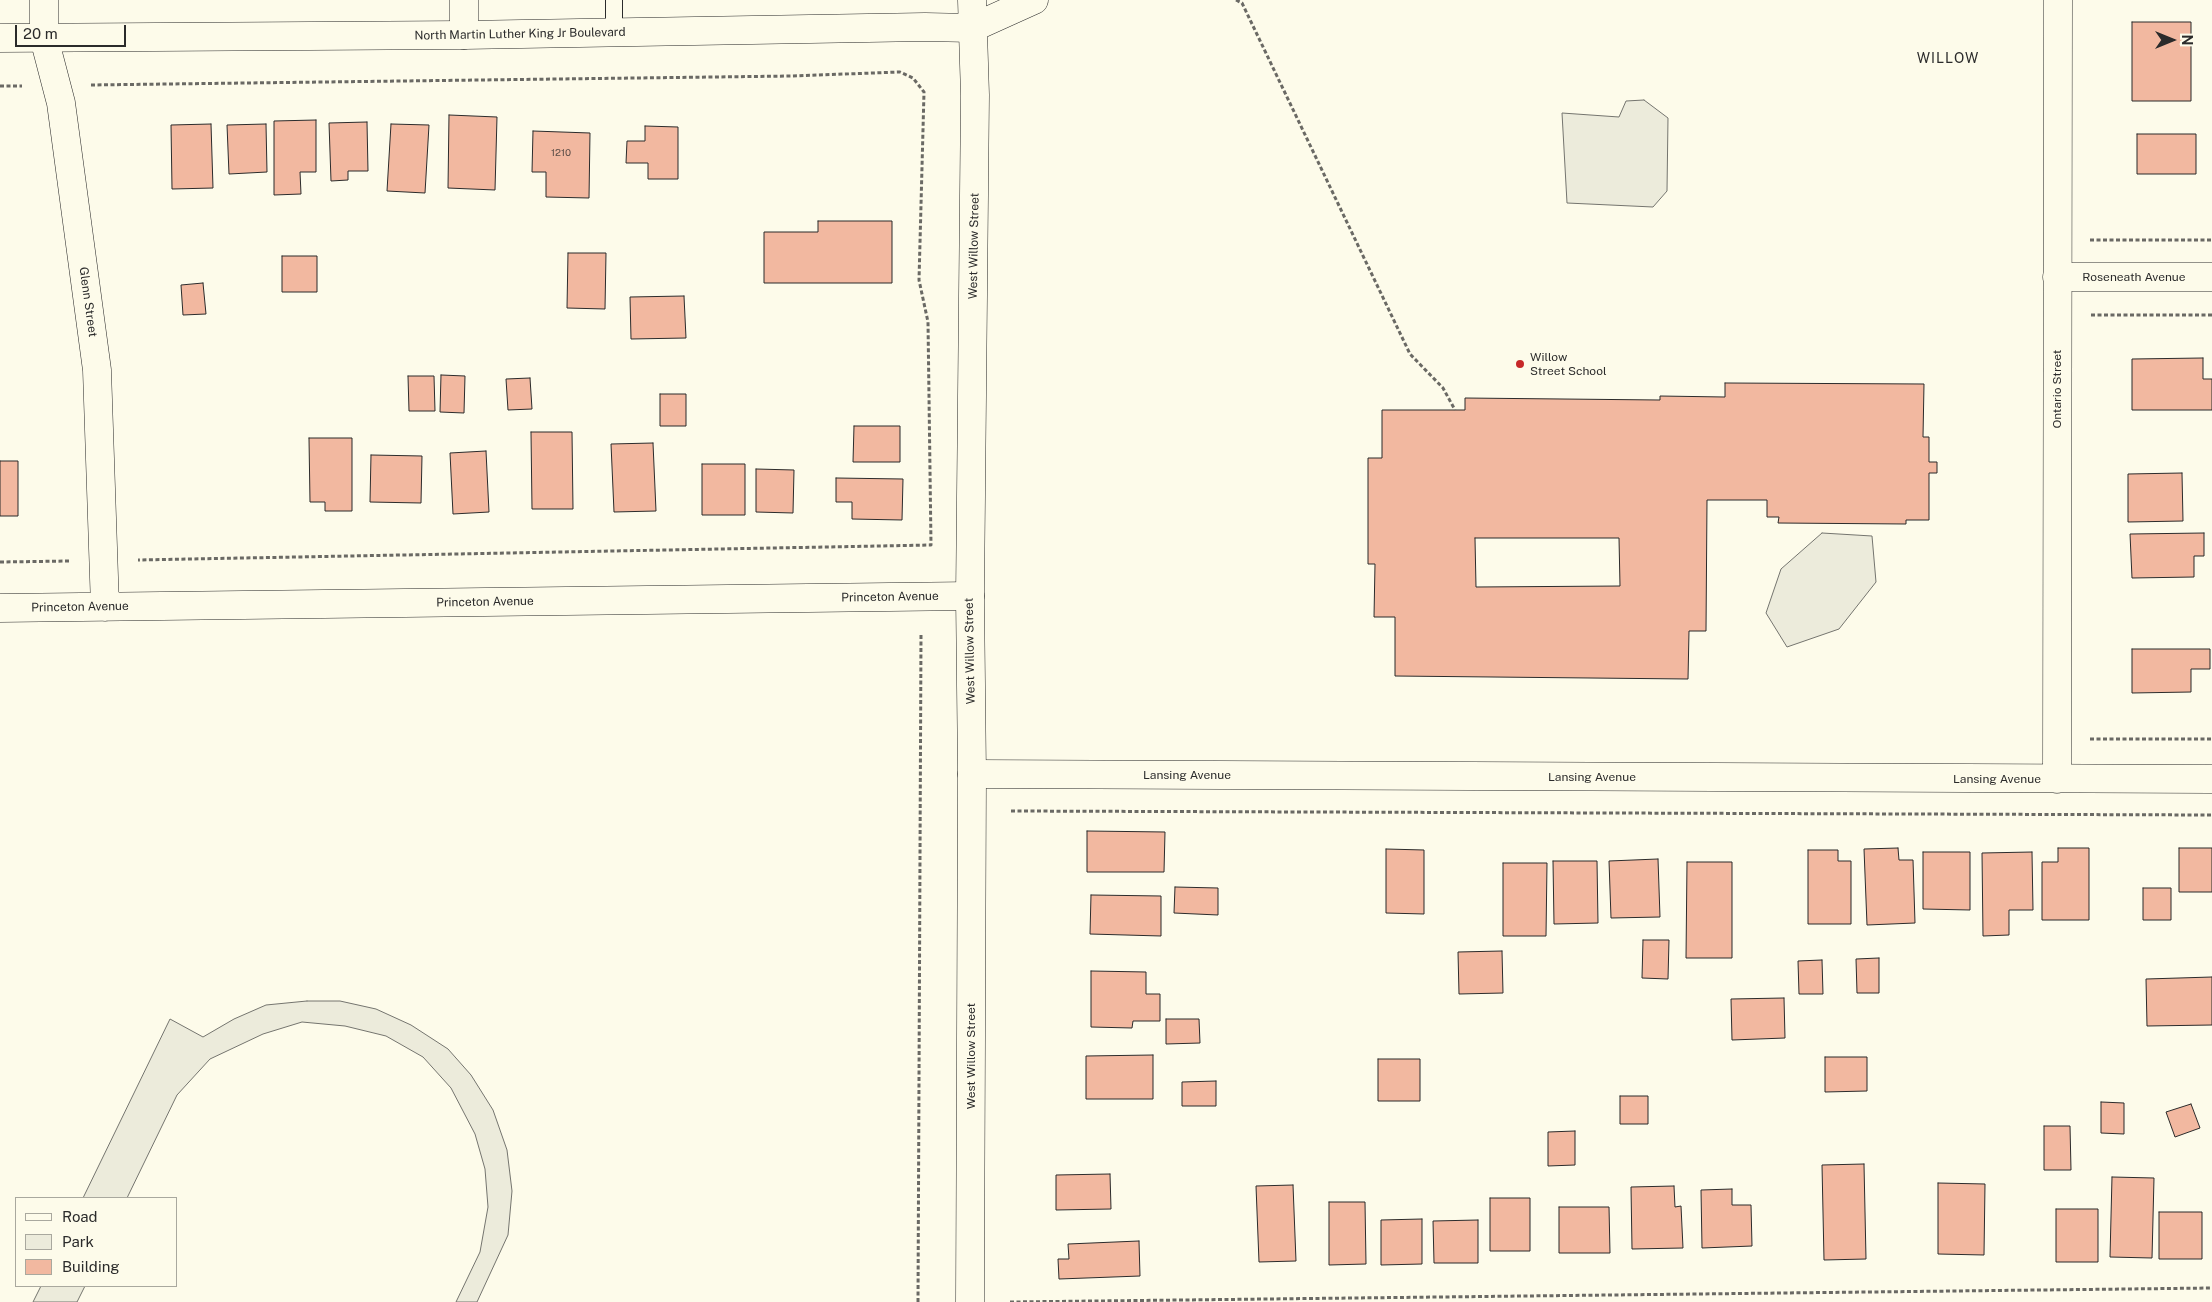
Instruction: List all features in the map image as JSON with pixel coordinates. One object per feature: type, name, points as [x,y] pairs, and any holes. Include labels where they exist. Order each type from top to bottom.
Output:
[{"type":"street","name":"Glenn Street","points":[[44,0],[44,38],[61,103],[97,370],[105,606]]},
{"type":"street","points":[[464,0],[464,35]]},
{"type":"street","name":"West Willow Street","points":[[970,1302],[972,774],[970,596],[975,95],[972,0]]},
{"type":"street","name":"North Martin Luther King Jr Boulevard","points":[[0,38],[464,35],[925,27],[972,28],[1034,0]]},
{"type":"street","name":"Ontario Street","points":[[2057,779],[2058,0]]},
{"type":"street","name":"Roseneath Avenue","points":[[2057,277],[2212,277]]},
{"type":"street","name":"Princeton Avenue","points":[[0,608],[970,596]]},
{"type":"street","name":"Lansing Avenue","points":[[972,774],[2212,779]]},
{"type":"lane","points":[[614,0],[614,33]]},
{"type":"path","points":[[1236,0],[1242,3],[1410,354],[1443,388],[1454,410]]},
{"type":"path","points":[[0,86],[791,76],[900,72],[913,78],[924,92],[919,280],[928,322],[931,545],[0,562]]},
{"type":"path","points":[[918,1302],[921,634]]},
{"type":"path","points":[[2087,739],[2212,739]]},
{"type":"path","points":[[1011,811],[2212,815]]},
{"type":"path","points":[[1010,1302],[2212,1288]]},
{"type":"green space","points":[[1644,100],[1668,118],[1667,191],[1653,207],[1567,203],[1562,113],[1619,117],[1626,101]]},
{"type":"green space","points":[[1822,533],[1872,536],[1876,582],[1839,629],[1787,647],[1766,613],[1781,569]]},
{"type":"green space","points":[[307,1001],[340,1001],[376,1009],[411,1025],[448,1049],[471,1075],[493,1110],[507,1150],[512,1191],[508,1235],[477,1302],[456,1302],[480,1252],[488,1207],[485,1169],[475,1134],[451,1088],[423,1057],[386,1036],[345,1026],[302,1022],[263,1034],[210,1059],[177,1095],[127,1197],[83,1197],[170,1019],[203,1037],[234,1019],[266,1005]]},
{"type":"green space","points":[[40,1287],[84,1287],[77,1302],[33,1302]]},
{"type":"building","points":[[2132,22],[2191,22],[2191,101],[2132,101]]},
{"type":"building","points":[[449,115],[497,117],[495,190],[448,188]]},
{"type":"building","points":[[316,120],[316,172],[300,172],[301,194],[274,195],[274,121]]},
{"type":"building","points":[[367,122],[368,171],[348,171],[348,180],[331,181],[329,123]]},
{"type":"building","points":[[211,124],[213,188],[172,189],[171,125]]},
{"type":"building","points":[[266,124],[267,172],[229,174],[227,125]]},
{"type":"building","points":[[391,124],[429,125],[425,193],[387,191]]},
{"type":"building","points":[[645,126],[678,127],[678,179],[648,179],[648,163],[626,163],[627,141],[645,141]]},
{"type":"building","points":[[533,131],[590,133],[589,198],[546,197],[546,172],[532,172]]},
{"type":"building","points":[[2137,134],[2196,134],[2196,174],[2137,174]]},
{"type":"building","points":[[818,221],[892,221],[892,283],[764,283],[764,232],[818,232]]},
{"type":"building","points":[[568,253],[606,253],[605,309],[567,308]]},
{"type":"building","points":[[282,256],[317,256],[317,292],[282,292]]},
{"type":"building","points":[[203,283],[206,314],[183,315],[181,285]]},
{"type":"building","points":[[684,296],[686,338],[631,339],[630,297]]},
{"type":"building","points":[[2203,358],[2203,379],[2212,379],[2212,410],[2132,410],[2132,359]]},
{"type":"building","points":[[441,375],[465,376],[464,413],[440,412]]},
{"type":"building","points":[[408,376],[434,376],[435,411],[409,411]]},
{"type":"building","points":[[530,378],[532,409],[508,410],[506,379]]},
{"type":"building","points":[[1725,383],[1924,384],[1923,437],[1929,437],[1929,462],[1937,462],[1937,473],[1929,473],[1929,520],[1906,520],[1906,524],[1778,523],[1779,517],[1767,517],[1767,500],[1707,500],[1706,631],[1689,631],[1688,679],[1395,676],[1395,617],[1374,617],[1375,564],[1368,564],[1368,458],[1382,458],[1382,410],[1465,410],[1465,398],[1660,400],[1660,396],[1725,397]],"holes":[[[1475,538],[1619,538],[1620,586],[1476,587]]]},
{"type":"building","points":[[660,394],[686,394],[686,426],[660,426]]},
{"type":"building","points":[[854,426],[900,426],[900,462],[853,462]]},
{"type":"building","points":[[531,432],[572,432],[573,509],[532,509]]},
{"type":"building","points":[[309,438],[352,438],[352,511],[325,511],[325,502],[310,502]]},
{"type":"building","points":[[653,443],[656,511],[614,512],[611,444]]},
{"type":"building","points":[[486,451],[489,512],[453,514],[450,453]]},
{"type":"building","points":[[371,455],[422,456],[421,503],[370,502]]},
{"type":"building","points":[[0,461],[18,461],[18,516],[0,516]]},
{"type":"building","points":[[702,464],[745,464],[745,515],[702,515]]},
{"type":"building","points":[[756,469],[794,470],[793,513],[756,512]]},
{"type":"building","points":[[2182,473],[2183,521],[2128,522],[2128,474]]},
{"type":"building","points":[[836,478],[903,479],[902,520],[852,519],[852,502],[836,502]]},
{"type":"building","points":[[2204,533],[2204,556],[2194,556],[2194,577],[2132,578],[2130,534]]},
{"type":"building","points":[[2132,649],[2210,649],[2210,669],[2191,669],[2191,692],[2132,693]]},
{"type":"building","points":[[1087,831],[1165,832],[1164,872],[1087,872]]},
{"type":"building","points":[[1898,848],[1899,860],[1913,860],[1915,923],[1867,925],[1864,849]]},
{"type":"building","points":[[2058,848],[2089,848],[2089,920],[2042,920],[2042,862],[2058,862]]},
{"type":"building","points":[[2179,848],[2212,848],[2212,892],[2179,892]]},
{"type":"building","points":[[1386,849],[1424,850],[1424,914],[1386,913]]},
{"type":"building","points":[[1808,850],[1838,850],[1838,861],[1851,861],[1851,924],[1808,924]]},
{"type":"building","points":[[1923,852],[1970,852],[1970,910],[1923,909]]},
{"type":"building","points":[[2032,852],[2033,910],[2009,910],[2009,935],[1983,936],[1982,853]]},
{"type":"building","points":[[1658,859],[1660,917],[1611,918],[1609,861]]},
{"type":"building","points":[[1553,861],[1597,861],[1598,923],[1554,924]]},
{"type":"building","points":[[1687,862],[1732,862],[1732,958],[1686,958]]},
{"type":"building","points":[[1503,863],[1547,863],[1546,936],[1503,936]]},
{"type":"building","points":[[1175,887],[1218,888],[1218,915],[1174,913]]},
{"type":"building","points":[[2143,888],[2171,888],[2171,920],[2143,920]]},
{"type":"building","points":[[1091,895],[1161,896],[1161,936],[1090,934]]},
{"type":"building","points":[[1643,940],[1669,940],[1668,979],[1642,978]]},
{"type":"building","points":[[1502,951],[1503,993],[1459,994],[1458,952]]},
{"type":"building","points":[[1879,958],[1879,993],[1857,993],[1856,959]]},
{"type":"building","points":[[1822,960],[1823,994],[1799,994],[1798,961]]},
{"type":"building","points":[[1091,971],[1146,972],[1146,994],[1160,994],[1160,1021],[1133,1021],[1132,1028],[1091,1027]]},
{"type":"building","points":[[2212,977],[2212,1025],[2147,1026],[2146,979]]},
{"type":"building","points":[[1784,998],[1785,1038],[1732,1040],[1731,999]]},
{"type":"building","points":[[1166,1019],[1199,1019],[1200,1043],[1166,1044]]},
{"type":"building","points":[[1153,1055],[1153,1099],[1086,1099],[1086,1056]]},
{"type":"building","points":[[1825,1057],[1867,1057],[1867,1091],[1825,1092]]},
{"type":"building","points":[[1378,1059],[1420,1059],[1420,1101],[1378,1101]]},
{"type":"building","points":[[1216,1081],[1216,1106],[1182,1106],[1182,1082]]},
{"type":"building","points":[[1620,1096],[1648,1096],[1648,1124],[1620,1124]]},
{"type":"building","points":[[2101,1102],[2124,1103],[2124,1134],[2101,1133]]},
{"type":"building","points":[[2191,1104],[2200,1128],[2175,1137],[2166,1112]]},
{"type":"building","points":[[2044,1126],[2070,1126],[2071,1170],[2044,1170]]},
{"type":"building","points":[[1575,1131],[1575,1165],[1548,1166],[1548,1132]]},
{"type":"building","points":[[1864,1164],[1866,1259],[1824,1260],[1822,1165]]},
{"type":"building","points":[[1110,1174],[1111,1209],[1056,1210],[1056,1175]]},
{"type":"building","points":[[2112,1177],[2154,1178],[2152,1258],[2110,1257]]},
{"type":"building","points":[[1938,1183],[1985,1184],[1984,1255],[1938,1254]]},
{"type":"building","points":[[1293,1185],[1296,1261],[1259,1262],[1256,1186]]},
{"type":"building","points":[[1674,1186],[1675,1207],[1681,1206],[1683,1248],[1632,1249],[1631,1187]]},
{"type":"building","points":[[1732,1189],[1732,1205],[1751,1205],[1752,1246],[1702,1248],[1701,1190]]},
{"type":"building","points":[[1490,1198],[1530,1198],[1530,1251],[1490,1251]]},
{"type":"building","points":[[1329,1202],[1365,1202],[1366,1264],[1329,1265]]},
{"type":"building","points":[[1559,1207],[1609,1207],[1610,1253],[1559,1253]]},
{"type":"building","points":[[2056,1209],[2098,1209],[2098,1262],[2056,1262]]},
{"type":"building","points":[[2159,1212],[2202,1212],[2202,1259],[2159,1259]]},
{"type":"building","points":[[1422,1219],[1422,1264],[1381,1265],[1381,1220]]},
{"type":"building","points":[[1478,1220],[1478,1263],[1434,1263],[1433,1221]]},
{"type":"building","points":[[1139,1241],[1140,1276],[1059,1279],[1058,1259],[1069,1259],[1068,1244]]},
{"type":"place","name":"Willow Street School","points":[[1520,364]]},
{"type":"district","name":"WILLOW","points":[[1948,59]]}]
